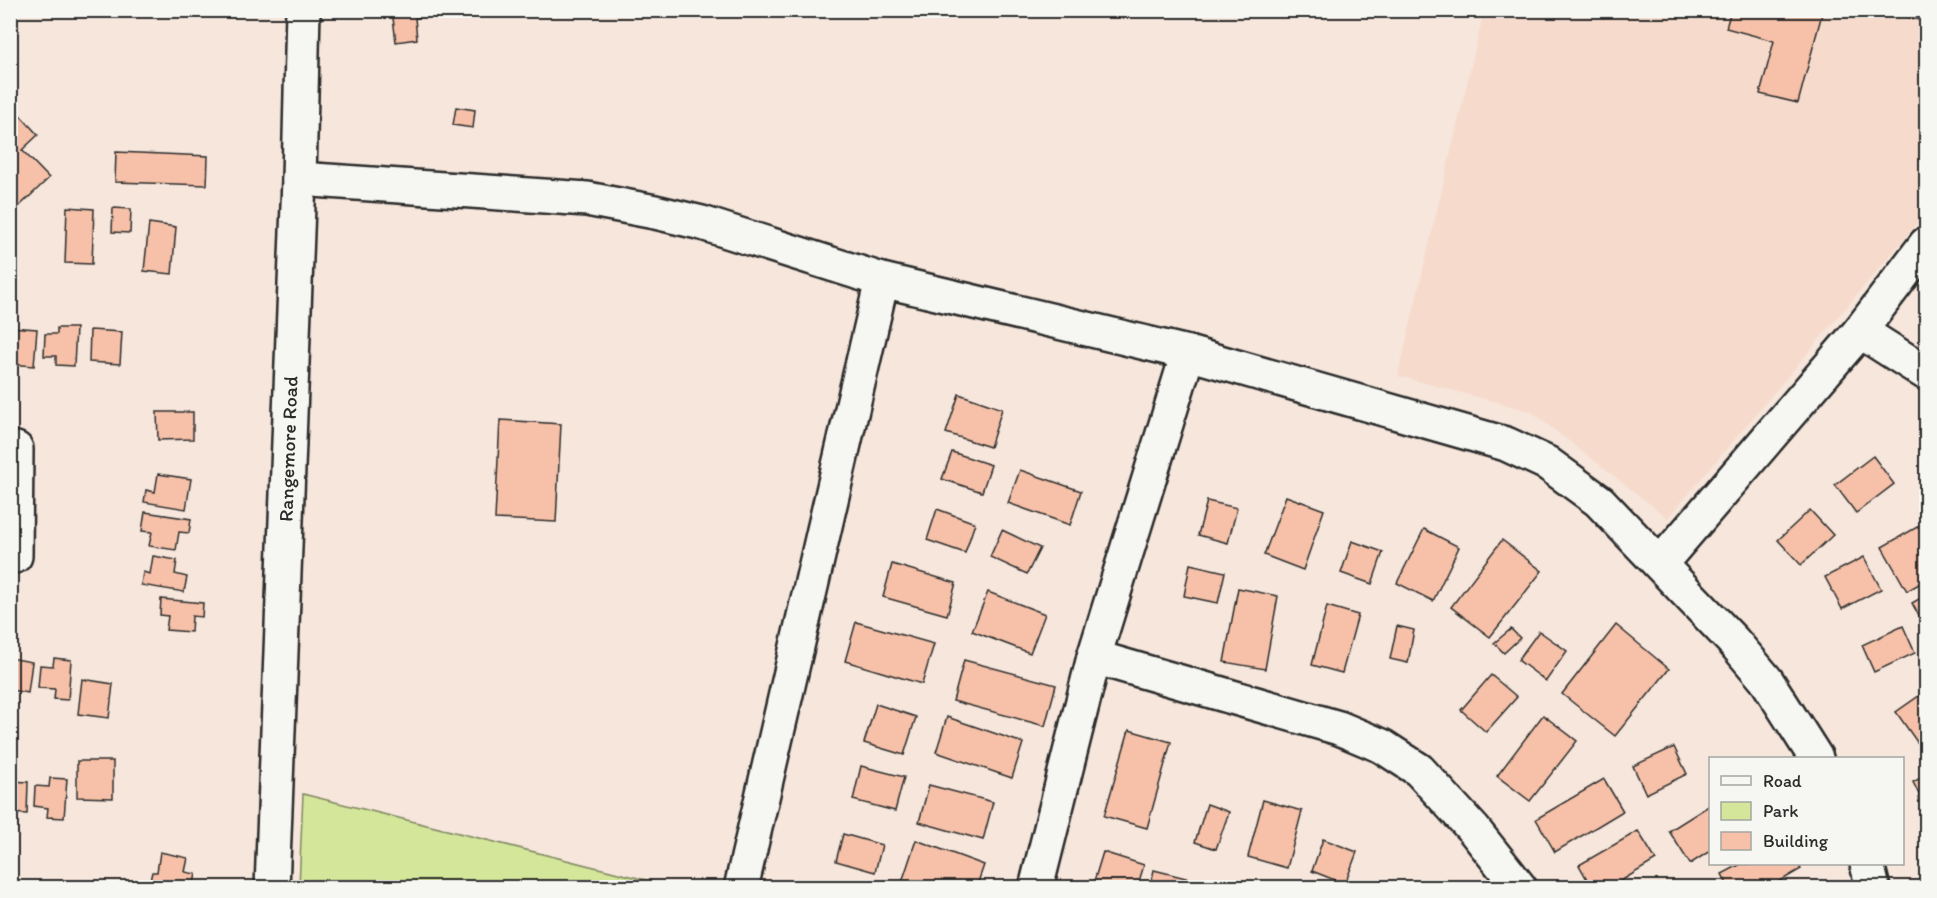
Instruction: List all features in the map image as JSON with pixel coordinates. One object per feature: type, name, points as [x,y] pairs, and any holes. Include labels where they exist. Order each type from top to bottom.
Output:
[{"type":"street","name":"Rangemore Road","points":[[272,888],[303,10]]},
{"type":"street","points":[[298,179],[587,199],[702,223],[882,280],[1188,353],[1506,444],[1547,463],[1599,501],[1734,642],[1767,681],[1815,757]]},
{"type":"street","points":[[1660,564],[1860,331],[1926,244]]},
{"type":"street","points":[[741,888],[882,280]]},
{"type":"street","points":[[1860,331],[1926,373]]},
{"type":"street","points":[[1036,888],[1094,657],[1188,353]]},
{"type":"street","points":[[10,449],[16,449],[15,556]]},
{"type":"street","points":[[1094,657],[1340,728],[1382,746],[1419,770],[1474,830],[1520,888]]},
{"type":"street","points":[[1867,865],[1873,888]]},
{"type":"shaded area","points":[[1484,11],[1926,11],[1926,213],[1668,518],[1530,411],[1398,376]]},
{"type":"green space","points":[[303,794],[674,887],[299,887]]},
{"type":"building","points":[[392,10],[420,10],[421,17],[415,18],[417,39],[396,42]]},
{"type":"building","points":[[1731,10],[1823,10],[1798,103],[1760,94],[1774,41],[1726,28]]},
{"type":"building","points":[[1882,10],[1926,10],[1926,22]]},
{"type":"building","points":[[456,107],[475,110],[473,128],[453,125]]},
{"type":"building","points":[[20,115],[38,135],[22,150],[49,178],[10,215],[10,124]]},
{"type":"building","points":[[116,152],[208,156],[207,185],[115,182]]},
{"type":"building","points":[[67,207],[94,209],[92,264],[65,263]]},
{"type":"building","points":[[113,208],[131,209],[130,233],[112,232]]},
{"type":"building","points":[[149,223],[176,227],[172,274],[144,271]]},
{"type":"building","points":[[10,327],[37,329],[34,366],[10,364]]},
{"type":"building","points":[[57,328],[76,328],[74,366],[56,365],[56,356],[44,356],[45,334],[57,334]]},
{"type":"building","points":[[90,330],[122,332],[120,364],[89,362]]},
{"type":"building","points":[[959,394],[1002,409],[990,447],[946,433]]},
{"type":"building","points":[[157,412],[193,412],[193,439],[158,440]]},
{"type":"building","points":[[500,420],[561,424],[556,522],[495,519]]},
{"type":"building","points":[[952,452],[991,465],[982,492],[942,479]]},
{"type":"building","points":[[1873,456],[1894,484],[1856,513],[1835,485]]},
{"type":"building","points":[[1020,470],[1081,491],[1070,525],[1008,503]]},
{"type":"building","points":[[158,474],[191,479],[186,509],[144,502],[146,490],[155,492]]},
{"type":"building","points":[[1286,496],[1324,510],[1303,570],[1264,555]]},
{"type":"building","points":[[1207,501],[1237,508],[1228,543],[1198,535]]},
{"type":"building","points":[[937,509],[975,523],[965,553],[927,540]]},
{"type":"building","points":[[1810,510],[1833,535],[1801,565],[1778,540]]},
{"type":"building","points":[[145,512],[191,519],[189,533],[179,532],[176,550],[149,546],[152,532],[142,531]]},
{"type":"building","points":[[1926,522],[1926,580],[1907,591],[1882,547]]},
{"type":"building","points":[[1424,529],[1459,547],[1433,601],[1397,583]]},
{"type":"building","points":[[1002,530],[1040,548],[1027,574],[990,557]]},
{"type":"building","points":[[1502,540],[1542,571],[1490,637],[1451,607]]},
{"type":"building","points":[[1352,541],[1383,552],[1372,584],[1341,573]]},
{"type":"building","points":[[153,556],[177,560],[175,574],[187,577],[184,592],[141,585],[143,572],[150,574]]},
{"type":"building","points":[[1864,557],[1881,589],[1842,609],[1825,577]]},
{"type":"building","points":[[892,564],[956,583],[947,615],[883,597]]},
{"type":"building","points":[[1190,564],[1225,572],[1218,603],[1184,596]]},
{"type":"building","points":[[1238,588],[1278,596],[1265,669],[1224,662]]},
{"type":"building","points":[[988,592],[1045,614],[1030,653],[972,631]]},
{"type":"building","points":[[1926,595],[1926,629],[1912,603]]},
{"type":"building","points":[[161,599],[203,603],[202,617],[192,616],[191,632],[166,630],[168,616],[160,615]]},
{"type":"building","points":[[1327,606],[1358,615],[1342,673],[1312,665]]},
{"type":"building","points":[[856,622],[934,644],[922,684],[845,661]]},
{"type":"building","points":[[1616,625],[1669,669],[1615,736],[1562,694]]},
{"type":"building","points":[[1397,626],[1414,630],[1408,663],[1390,659]]},
{"type":"building","points":[[1903,626],[1915,653],[1874,672],[1862,645]]},
{"type":"building","points":[[1511,629],[1520,638],[1504,653],[1494,643]]},
{"type":"building","points":[[1539,631],[1567,651],[1546,681],[1518,660]]},
{"type":"building","points":[[10,658],[32,662],[28,693],[10,690]]},
{"type":"building","points":[[54,658],[71,660],[68,700],[54,699],[55,689],[38,688],[40,665],[53,666]]},
{"type":"building","points":[[964,660],[1056,685],[1045,726],[953,701]]},
{"type":"building","points":[[1491,675],[1517,697],[1486,732],[1461,710]]},
{"type":"building","points":[[82,679],[113,684],[109,718],[78,714]]},
{"type":"building","points":[[1926,691],[1926,736],[1917,742],[1896,712]]},
{"type":"building","points":[[876,704],[916,717],[904,755],[864,743]]},
{"type":"building","points":[[1543,715],[1577,741],[1530,801],[1497,776]]},
{"type":"building","points":[[947,717],[1023,743],[1012,778],[936,752]]},
{"type":"building","points":[[1129,730],[1171,742],[1147,828],[1104,816]]},
{"type":"building","points":[[1674,747],[1687,774],[1646,794],[1633,766]]},
{"type":"building","points":[[77,761],[113,761],[113,798],[77,797]]},
{"type":"building","points":[[861,766],[904,777],[895,811],[853,800]]},
{"type":"building","points":[[1926,775],[1926,809],[1913,782]]},
{"type":"building","points":[[50,778],[67,779],[64,818],[47,817],[48,808],[34,806],[35,786],[49,787]]},
{"type":"building","points":[[1604,779],[1623,811],[1555,852],[1536,819]]},
{"type":"building","points":[[10,781],[28,782],[27,814],[10,813]]},
{"type":"building","points":[[929,785],[993,802],[983,840],[919,822]]},
{"type":"building","points":[[1263,800],[1302,811],[1287,868],[1248,857]]},
{"type":"building","points":[[1207,804],[1229,812],[1216,849],[1195,842]]},
{"type":"building","points":[[1709,806],[1709,852],[1690,864],[1669,831]]},
{"type":"building","points":[[1638,831],[1656,860],[1609,888],[1592,888],[1579,865]]},
{"type":"building","points":[[843,834],[882,845],[875,872],[836,861]]},
{"type":"building","points":[[1323,839],[1357,852],[1345,884],[1312,871]]},
{"type":"building","points":[[916,840],[984,865],[976,888],[900,888]]},
{"type":"building","points":[[160,852],[188,858],[185,872],[196,874],[193,888],[161,888],[149,885],[152,872],[157,872]]},
{"type":"building","points":[[1103,852],[1144,865],[1137,888],[1092,888]]},
{"type":"building","points":[[1739,865],[1799,865],[1801,869],[1768,888],[1729,888],[1722,874]]},
{"type":"building","points":[[1154,870],[1202,882],[1200,888],[1150,888]]}]
